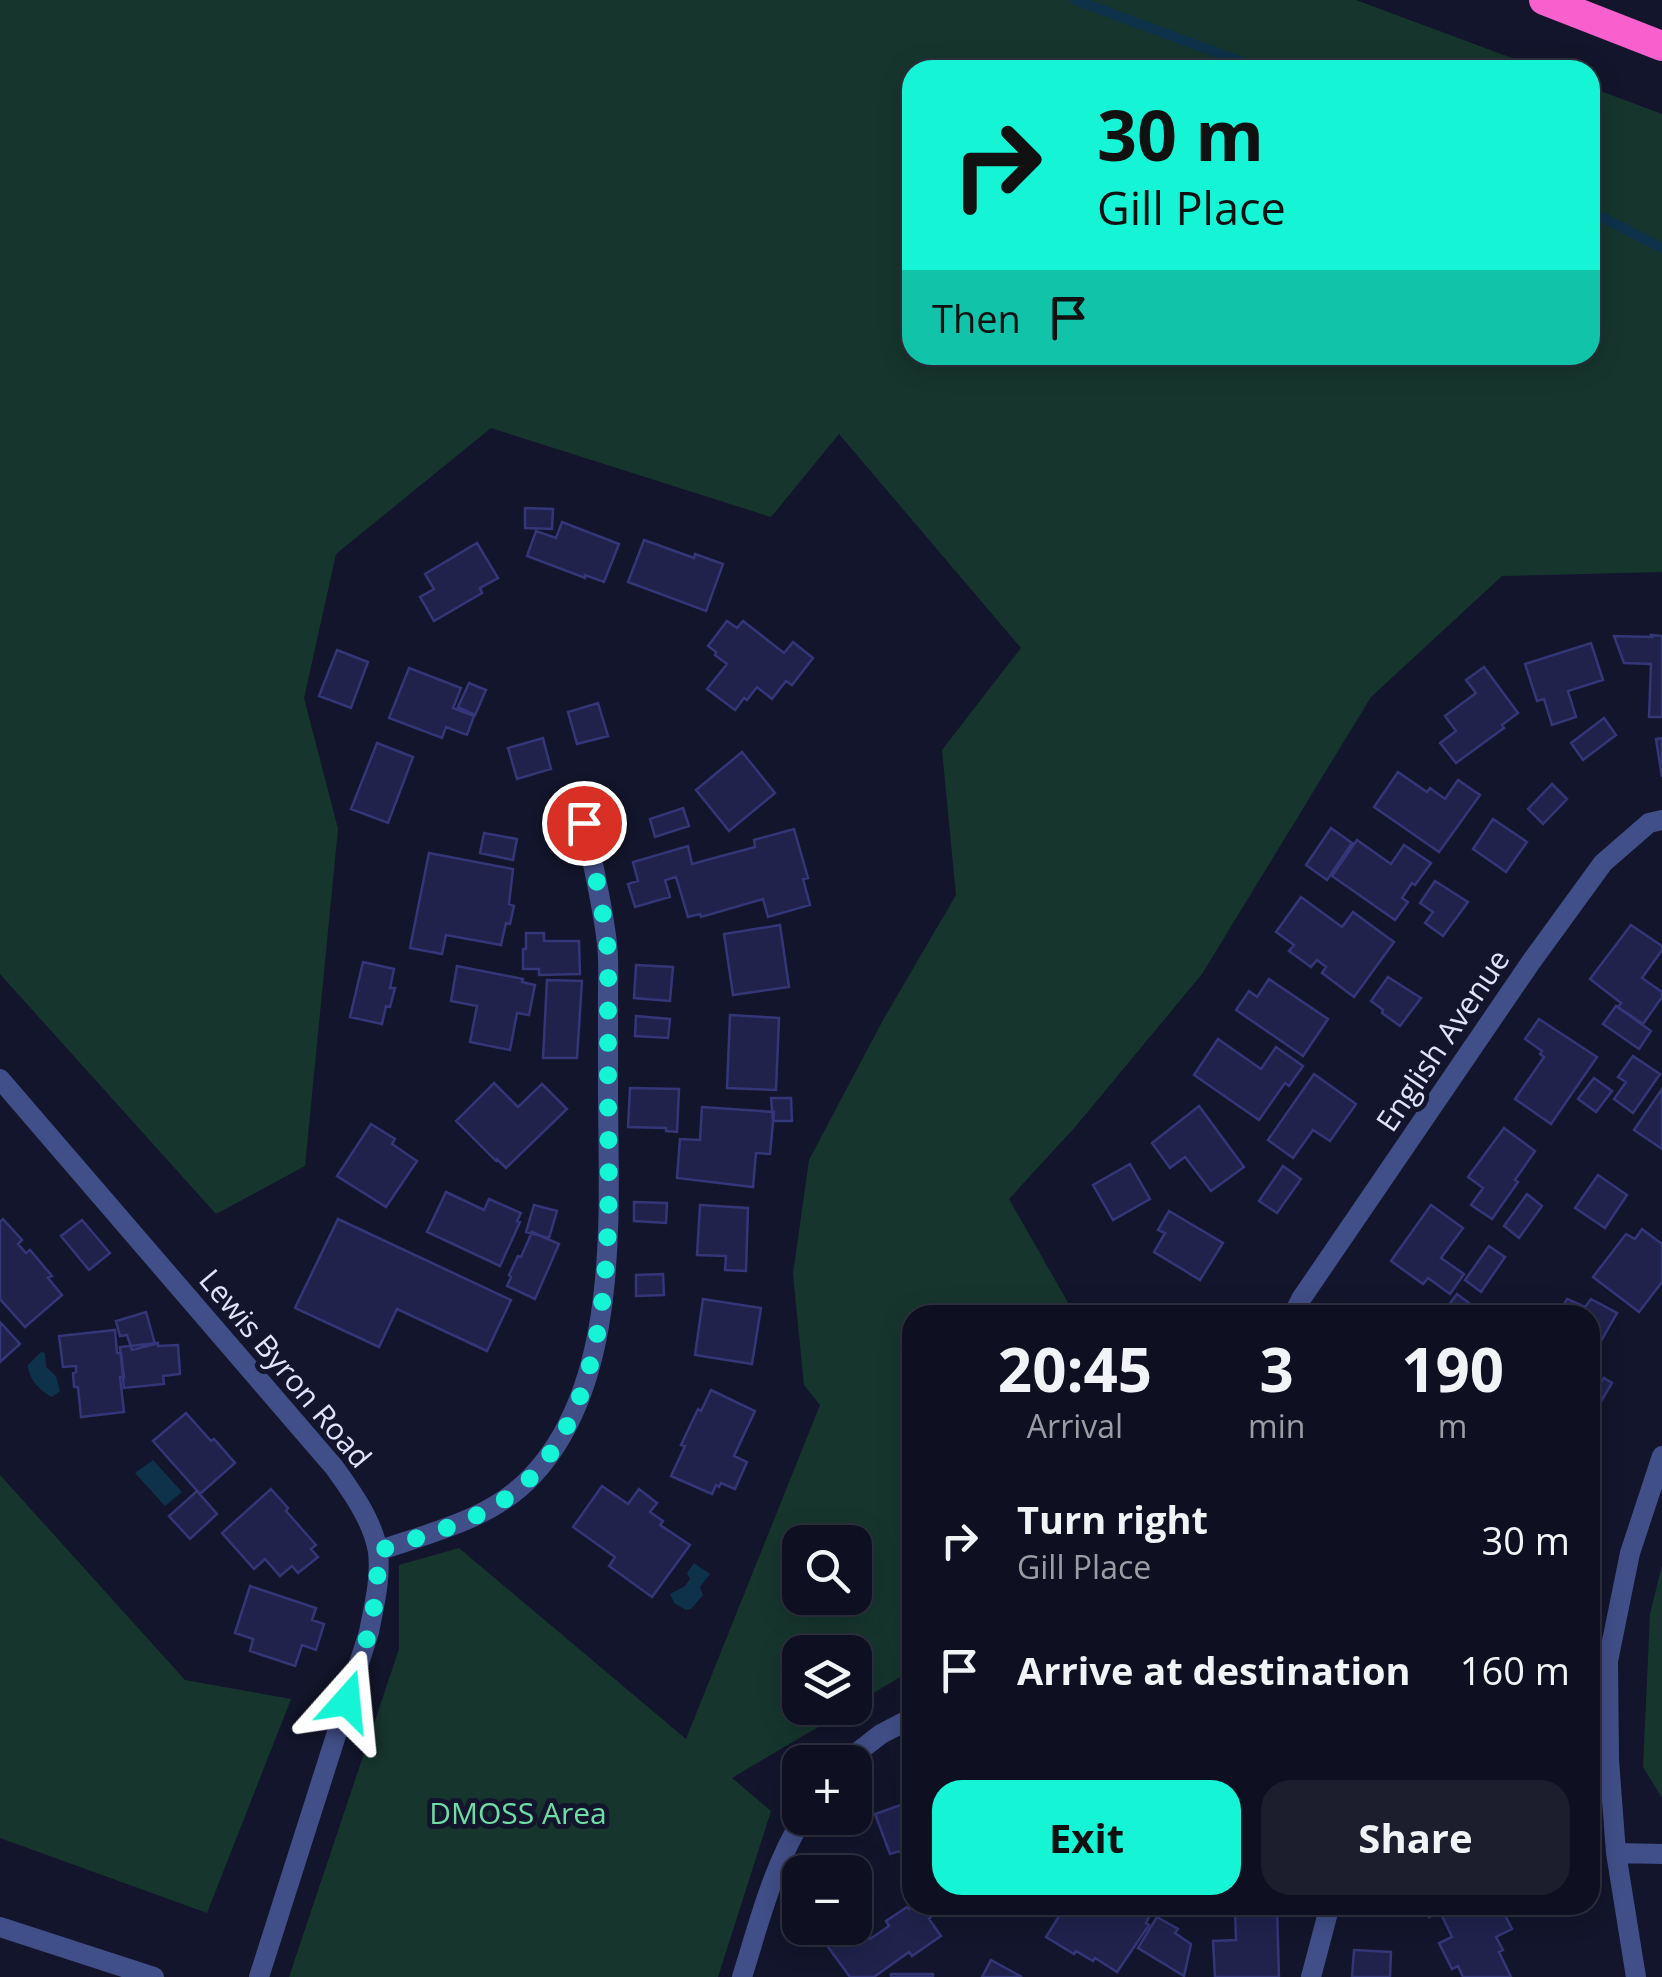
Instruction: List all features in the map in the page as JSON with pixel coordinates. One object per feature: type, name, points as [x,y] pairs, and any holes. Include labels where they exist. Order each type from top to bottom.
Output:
[{"type":"highway","points":[[1544,0],[1662,46]]},
{"type":"street","name":"English Avenue","points":[[1299,1305],[1602,863],[1649,823],[1662,820]]},
{"type":"street","points":[[378,1551],[472,1519],[505,1501],[534,1474],[559,1440],[581,1394],[603,1305],[608,1238],[608,948],[584,823]]},
{"type":"street","name":"Lewis Byron Road","points":[[0,1079],[334,1467],[355,1497],[378,1551],[377,1592],[369,1632],[259,1977]]},
{"type":"street","points":[[1636,1977],[1616,1853],[1608,1661],[1630,1553],[1662,1456]]},
{"type":"street","points":[[867,1745],[902,1723]]},
{"type":"street","points":[[742,1977],[772,1882],[792,1835]]},
{"type":"street","points":[[1616,1853],[1662,1854]]},
{"type":"street","points":[[1311,1977],[1327,1915]]},
{"type":"street","points":[[0,1927],[154,1977]]},
{"type":"green space","name":"DMOSS Area","points":[[0,0],[1356,0],[1517,60],[902,60],[902,365],[1600,365],[1600,91],[1662,114],[1662,572],[1502,576],[1371,697],[1202,974],[1076,1126],[1009,1199],[1069,1305],[902,1305],[902,1676],[872,1694],[872,1635],[782,1635],[782,1725],[821,1725],[732,1778],[771,1811],[718,1977],[289,1977],[399,1649],[399,1565],[459,1548],[686,1739],[820,1405],[804,1385],[793,1274],[809,1160],[883,1020],[956,895],[942,750],[1021,648],[839,434],[771,517],[491,428],[336,554],[304,698],[338,829],[305,1166],[216,1214],[0,974]]},
{"type":"green space","points":[[0,1475],[185,1680],[291,1699],[207,1913],[0,1838]]},
{"type":"green space","points":[[1662,1565],[1662,1798],[1643,1767],[1650,1614]]},
{"type":"water","points":[[41,1352],[45,1353],[46,1367],[56,1376],[60,1391],[52,1397],[30,1375],[28,1365]]},
{"type":"water","points":[[153,1460],[182,1492],[165,1506],[135,1473]]},
{"type":"water","points":[[694,1563],[710,1574],[700,1587],[703,1595],[686,1610],[674,1603],[670,1594],[685,1586]]},
{"type":"building","points":[[525,508],[553,509],[552,529],[525,528]]},
{"type":"building","points":[[562,522],[619,544],[604,582],[527,556],[536,531],[556,538]]},
{"type":"building","points":[[644,540],[723,564],[706,611],[628,582]]},
{"type":"building","points":[[477,543],[498,578],[480,588],[482,593],[434,621],[420,597],[434,589],[425,574]]},
{"type":"building","points":[[727,621],[737,628],[743,621],[784,653],[793,642],[813,658],[792,685],[786,681],[772,699],[757,687],[735,710],[707,689],[727,664],[708,646]]},
{"type":"building","points":[[1614,636],[1662,636],[1662,717],[1649,717],[1651,664],[1624,663]]},
{"type":"building","points":[[1591,643],[1603,680],[1568,691],[1576,717],[1552,725],[1544,699],[1537,701],[1525,664]]},
{"type":"building","points":[[337,650],[368,662],[351,708],[319,696]]},
{"type":"building","points":[[1484,667],[1518,713],[1456,763],[1440,743],[1456,731],[1445,716],[1476,693],[1466,680]]},
{"type":"building","points":[[409,668],[461,688],[453,708],[474,716],[467,735],[446,727],[442,738],[389,718]]},
{"type":"building","points":[[469,683],[486,690],[475,715],[458,707]]},
{"type":"building","points":[[598,703],[608,736],[577,744],[568,712]]},
{"type":"building","points":[[1604,718],[1616,735],[1583,760],[1571,743]]},
{"type":"building","points":[[543,738],[551,769],[517,779],[508,748]]},
{"type":"building","points":[[1662,738],[1662,777],[1656,739]]},
{"type":"building","points":[[377,743],[413,757],[388,823],[351,809]]},
{"type":"building","points":[[742,752],[775,793],[729,831],[696,790]]},
{"type":"building","points":[[1398,772],[1445,799],[1458,780],[1480,795],[1439,852],[1374,807]]},
{"type":"building","points":[[1552,784],[1567,799],[1543,824],[1528,809]]},
{"type":"building","points":[[683,808],[689,826],[655,837],[650,819]]},
{"type":"building","points":[[1493,819],[1527,842],[1506,872],[1473,849]]},
{"type":"building","points":[[1331,828],[1352,843],[1327,880],[1306,865]]},
{"type":"building","points":[[794,829],[808,878],[803,879],[810,905],[768,917],[763,899],[701,917],[688,917],[676,877],[665,880],[670,897],[635,907],[628,884],[638,881],[633,862],[688,846],[692,864],[755,847],[754,840]]},
{"type":"building","points":[[484,833],[517,839],[513,860],[480,853]]},
{"type":"building","points":[[1357,840],[1391,864],[1404,845],[1431,863],[1402,898],[1408,902],[1395,920],[1332,876]]},
{"type":"building","points":[[429,853],[513,869],[509,904],[514,906],[501,945],[446,935],[442,954],[410,948]]},
{"type":"building","points":[[1435,881],[1468,902],[1443,936],[1425,923],[1433,912],[1420,903]]},
{"type":"building","points":[[1301,897],[1342,927],[1353,912],[1394,942],[1354,997],[1322,973],[1326,967],[1317,960],[1311,967],[1289,951],[1294,945],[1276,932]]},
{"type":"building","points":[[780,925],[789,987],[733,995],[724,934]]},
{"type":"building","points":[[1631,925],[1662,946],[1642,978],[1662,992],[1662,997],[1643,1024],[1618,1007],[1621,1003],[1590,979]]},
{"type":"building","points":[[526,933],[544,933],[544,941],[579,941],[580,974],[539,975],[539,969],[523,969]]},
{"type":"building","points":[[363,962],[394,969],[390,988],[395,988],[382,1024],[350,1017]]},
{"type":"building","points":[[636,965],[673,967],[670,1001],[634,998]]},
{"type":"building","points":[[457,966],[535,985],[529,1015],[517,1013],[510,1050],[470,1042],[477,1006],[451,1001]]},
{"type":"building","points":[[1388,977],[1421,998],[1400,1026],[1371,1001]]},
{"type":"building","points":[[1269,979],[1328,1019],[1303,1056],[1236,1010],[1249,991],[1257,997]]},
{"type":"building","points":[[547,980],[582,981],[577,1058],[543,1058]]},
{"type":"building","points":[[1616,1006],[1651,1031],[1639,1049],[1603,1024]]},
{"type":"building","points":[[730,1015],[779,1018],[776,1090],[727,1088]]},
{"type":"building","points":[[636,1016],[670,1019],[668,1038],[635,1036]]},
{"type":"building","points":[[1539,1019],[1597,1057],[1551,1124],[1515,1099],[1544,1057],[1525,1039]]},
{"type":"building","points":[[1218,1039],[1261,1069],[1276,1047],[1303,1066],[1289,1086],[1285,1083],[1259,1120],[1194,1075]]},
{"type":"building","points":[[1633,1056],[1660,1074],[1633,1113],[1614,1099],[1626,1082],[1618,1077]]},
{"type":"building","points":[[1314,1074],[1356,1104],[1330,1141],[1313,1130],[1293,1158],[1268,1140]]},
{"type":"building","points":[[1594,1078],[1612,1091],[1596,1112],[1578,1099]]},
{"type":"building","points":[[494,1083],[518,1107],[542,1084],[567,1109],[506,1168],[456,1121]]},
{"type":"building","points":[[630,1088],[679,1089],[677,1132],[628,1127]]},
{"type":"building","points":[[1662,1089],[1662,1149],[1634,1130]]},
{"type":"building","points":[[771,1098],[791,1098],[792,1121],[773,1121]]},
{"type":"building","points":[[1199,1106],[1244,1167],[1211,1191],[1185,1157],[1170,1168],[1152,1143]]},
{"type":"building","points":[[702,1107],[774,1112],[770,1154],[756,1153],[753,1187],[677,1178],[680,1139],[700,1140]]},
{"type":"building","points":[[371,1124],[395,1139],[392,1144],[417,1161],[386,1207],[337,1176]]},
{"type":"building","points":[[1504,1128],[1535,1151],[1492,1219],[1471,1205],[1483,1188],[1468,1177]]},
{"type":"building","points":[[1130,1164],[1150,1199],[1113,1220],[1093,1185]]},
{"type":"building","points":[[1283,1166],[1301,1179],[1277,1213],[1259,1201]]},
{"type":"building","points":[[1598,1175],[1627,1195],[1605,1228],[1575,1208]]},
{"type":"building","points":[[446,1192],[484,1210],[489,1199],[521,1213],[500,1266],[427,1232]]},
{"type":"building","points":[[1527,1194],[1542,1206],[1519,1238],[1504,1226]]},
{"type":"building","points":[[634,1202],[667,1203],[666,1223],[634,1221]]},
{"type":"building","points":[[534,1205],[557,1211],[549,1238],[526,1232]]},
{"type":"building","points":[[700,1205],[748,1208],[746,1271],[725,1270],[726,1256],[697,1255]]},
{"type":"building","points":[[1431,1205],[1463,1228],[1441,1258],[1464,1274],[1450,1294],[1428,1278],[1423,1284],[1391,1261]]},
{"type":"building","points":[[1169,1211],[1223,1243],[1200,1280],[1154,1252],[1165,1233],[1158,1230]]},
{"type":"building","points":[[3,1219],[22,1240],[18,1244],[26,1253],[30,1250],[52,1276],[48,1278],[62,1295],[25,1327],[0,1299]]},
{"type":"building","points":[[338,1219],[511,1300],[487,1351],[397,1309],[379,1347],[295,1308]]},
{"type":"building","points":[[82,1220],[110,1253],[89,1270],[61,1236]]},
{"type":"building","points":[[1642,1229],[1662,1244],[1662,1282],[1639,1312],[1593,1277],[1626,1234],[1635,1239]]},
{"type":"building","points":[[532,1232],[559,1244],[535,1299],[507,1286]]},
{"type":"building","points":[[1489,1246],[1505,1257],[1481,1292],[1465,1280]]},
{"type":"building","points":[[663,1274],[664,1295],[636,1296],[636,1275]]},
{"type":"building","points":[[1457,1294],[1472,1305],[1449,1305]]},
{"type":"building","points":[[703,1299],[761,1308],[752,1364],[695,1355]]},
{"type":"building","points":[[1591,1299],[1617,1313],[1600,1343],[1600,1305],[1586,1305]]},
{"type":"building","points":[[146,1312],[155,1344],[132,1350],[127,1335],[120,1336],[116,1321]]},
{"type":"building","points":[[0,1322],[20,1344],[0,1362]]},
{"type":"building","points":[[115,1330],[124,1377],[120,1377],[124,1412],[81,1417],[78,1387],[74,1387],[76,1366],[63,1367],[59,1336]]},
{"type":"building","points":[[178,1345],[180,1374],[163,1376],[164,1384],[124,1388],[120,1347]]},
{"type":"building","points":[[1604,1378],[1612,1383],[1600,1403],[1600,1381]]},
{"type":"building","points":[[711,1390],[755,1411],[734,1456],[747,1462],[735,1489],[721,1483],[712,1494],[671,1476],[685,1446],[681,1445]]},
{"type":"building","points":[[186,1413],[235,1463],[200,1494],[153,1441]]},
{"type":"building","points":[[602,1486],[628,1504],[639,1489],[657,1503],[650,1512],[663,1521],[660,1525],[690,1545],[652,1597],[609,1566],[615,1557],[573,1527]]},
{"type":"building","points":[[271,1489],[316,1545],[311,1549],[318,1557],[298,1573],[292,1566],[280,1576],[265,1559],[254,1569],[222,1533]]},
{"type":"building","points":[[197,1491],[217,1514],[190,1539],[169,1516]]},
{"type":"building","points":[[250,1586],[316,1608],[312,1620],[324,1624],[316,1650],[302,1645],[295,1666],[250,1651],[253,1639],[235,1633]]},
{"type":"building","points":[[902,1805],[902,1856],[900,1851],[890,1854],[875,1814]]},
{"type":"building","points":[[902,1910],[902,1915],[930,1915],[941,1936],[912,1956],[909,1952],[874,1977],[850,1977],[827,1945],[872,1945],[872,1938],[889,1926],[886,1921]]},
{"type":"building","points":[[1060,1915],[1150,1915],[1146,1923],[1149,1925],[1117,1972],[1046,1937]]},
{"type":"building","points":[[1235,1915],[1277,1915],[1279,1977],[1215,1977],[1213,1941],[1236,1940]]},
{"type":"building","points":[[1441,1915],[1505,1915],[1512,1929],[1496,1937],[1511,1977],[1463,1977],[1458,1966],[1452,1969],[1439,1943],[1452,1937]]},
{"type":"building","points":[[1157,1917],[1178,1929],[1175,1933],[1191,1944],[1184,1976],[1138,1948]]},
{"type":"building","points":[[1354,1950],[1391,1952],[1390,1977],[1352,1977]]},
{"type":"building","points":[[991,1960],[1022,1977],[982,1977]]},
{"type":"building","points":[[933,1974],[933,1977],[891,1977]]},
{"type":"waterway","points":[[1075,0],[1237,60]]},
{"type":"waterway","points":[[1600,216],[1662,248]]},
{"type":"route","points":[[347,1701],[369,1632],[377,1592],[378,1551],[472,1519],[505,1501],[534,1474],[559,1440],[581,1394],[603,1305],[608,1238],[608,948],[584,823]]}]
